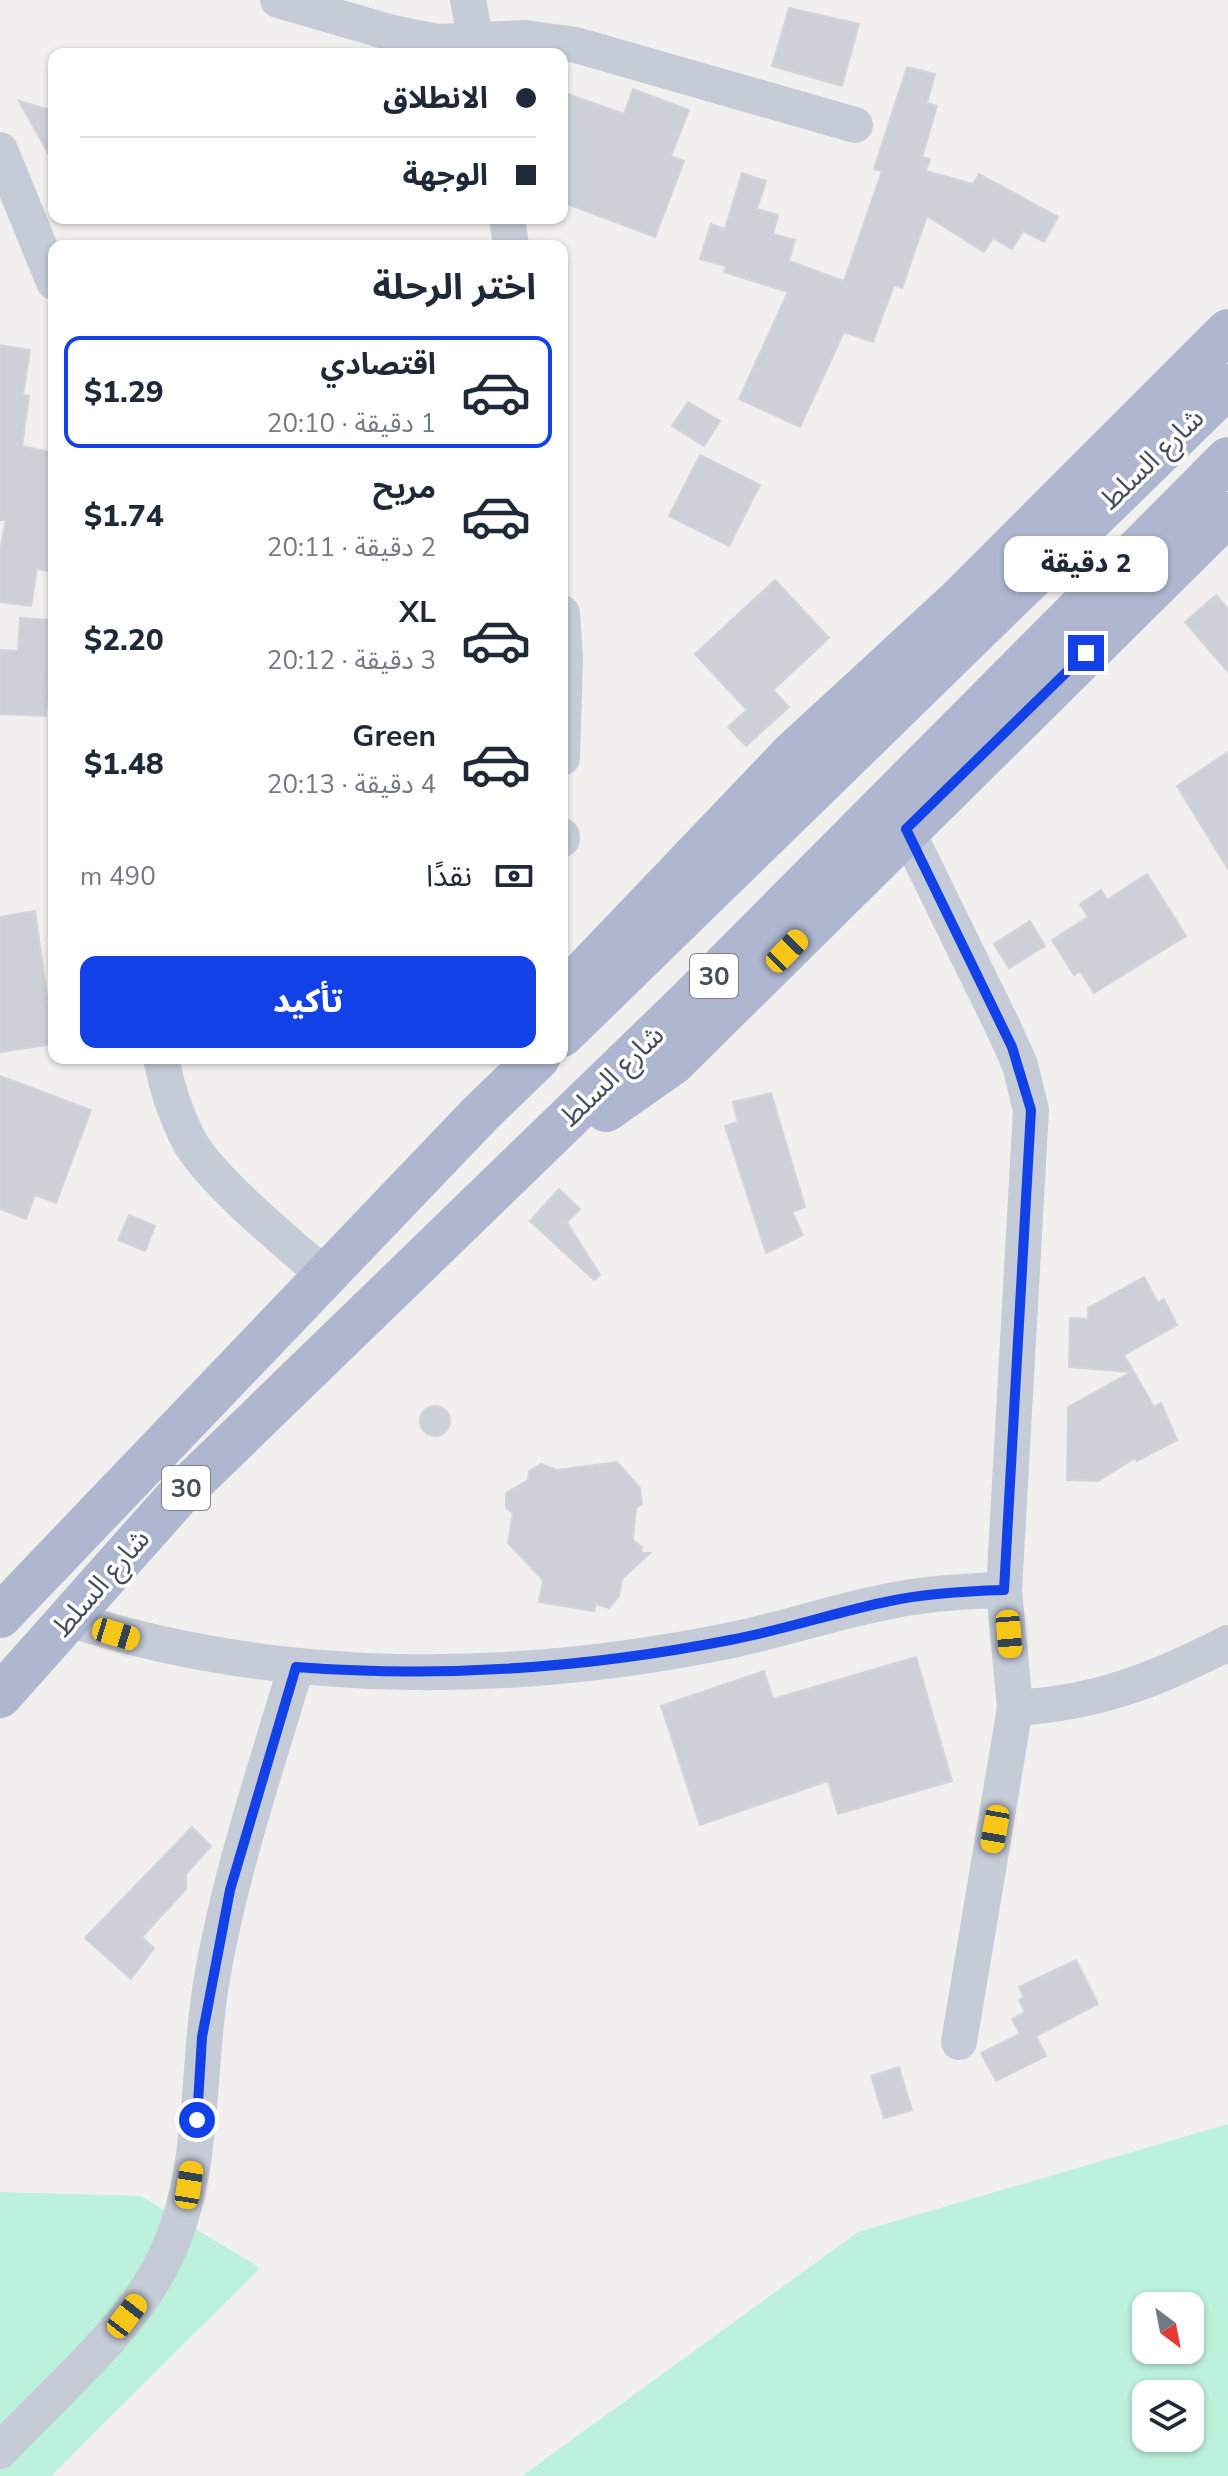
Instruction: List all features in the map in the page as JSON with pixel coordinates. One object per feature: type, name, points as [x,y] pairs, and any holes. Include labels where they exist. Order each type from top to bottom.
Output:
[{"type":"main road","points":[[568,989],[792,754],[958,601],[1228,331]]},
{"type":"main road","name":"شارع السلط","points":[[568,1029],[1228,386]]},
{"type":"main road","name":"شارع السلط","points":[[0,1696],[187,1487],[687,1003],[1228,459]]},
{"type":"main road","points":[[517,1169],[673,1063],[906,829],[1228,514]]},
{"type":"main road","points":[[357,1246],[378,1192],[495,1064]]},
{"type":"main road","name":"شارع السلط","points":[[0,1616],[481,1113],[532,1064]]},
{"type":"street","points":[[278,0],[419,39],[477,48],[525,38],[576,45],[855,125]]},
{"type":"street","points":[[468,0],[477,48]]},
{"type":"street","points":[[0,150],[48,267]]},
{"type":"street","points":[[906,829],[1015,1053],[1031,1110],[1004,1590],[1015,1708],[959,2042]]},
{"type":"street","points":[[162,1064],[165,1080],[189,1140],[217,1175],[327,1277]]},
{"type":"street","points":[[69,1619],[140,1642],[296,1667],[425,1672],[567,1664],[733,1640],[891,1601],[955,1591],[1004,1590]]},
{"type":"street","points":[[1015,1708],[1085,1701],[1124,1690],[1228,1643]]},
{"type":"street","points":[[0,2451],[113,2334],[142,2298],[165,2258],[189,2185],[196,2144],[202,2037],[230,1890],[296,1667]]},
{"type":"green space","points":[[1228,2124],[1228,2476],[522,2476],[858,2232]]},
{"type":"green space","points":[[0,2192],[141,2196],[260,2268],[51,2476],[0,2476]]},
{"type":"building","points":[[789,8],[859,24],[842,86],[772,66]]},
{"type":"building","points":[[907,67],[935,74],[927,103],[937,106],[922,157],[930,159],[926,171],[973,184],[979,174],[1058,217],[1044,242],[1023,231],[1012,249],[993,238],[984,252],[927,216],[902,288],[894,285],[873,342],[844,332],[800,427],[739,399],[788,292],[724,272],[726,266],[700,259],[711,224],[725,229],[742,173],[766,181],[757,209],[778,215],[773,234],[795,240],[789,261],[844,281],[882,171],[874,169]]},
{"type":"building","points":[[633,89],[689,110],[671,156],[684,161],[655,237],[568,204],[568,94],[624,114]]},
{"type":"building","points":[[19,101],[48,109],[48,153]]},
{"type":"building","points":[[0,345],[30,350],[23,395],[29,396],[22,446],[48,452],[48,571],[37,569],[31,606],[0,602],[0,550],[6,520],[0,520]]},
{"type":"building","points":[[688,402],[720,421],[704,446],[672,426]]},
{"type":"building","points":[[700,455],[760,485],[729,546],[669,516]]},
{"type":"building","points":[[775,580],[829,638],[773,690],[789,707],[746,746],[728,727],[747,710],[695,654]]},
{"type":"building","points":[[1216,595],[1228,609],[1228,672],[1185,622]]},
{"type":"building","points":[[20,618],[48,620],[46,716],[0,714],[0,650],[18,651]]},
{"type":"building","points":[[1228,752],[1228,869],[1177,786]]},
{"type":"building","points":[[1147,874],[1186,936],[1094,993],[1080,971],[1074,975],[1052,940],[1088,917],[1080,904],[1101,890],[1107,900]]},
{"type":"building","points":[[35,911],[48,1003],[48,1045],[0,1052],[0,917]]},
{"type":"building","points":[[1030,921],[1045,946],[1009,968],[994,944]]},
{"type":"building","points":[[0,1076],[91,1110],[56,1203],[35,1195],[26,1219],[0,1209]]},
{"type":"building","points":[[771,1093],[805,1207],[792,1212],[803,1235],[766,1253],[725,1126],[738,1122],[733,1102]]},
{"type":"building","points":[[559,1189],[580,1209],[567,1222],[600,1275],[594,1280],[530,1221]]},
{"type":"building","points":[[129,1215],[155,1226],[145,1251],[118,1240]]},
{"type":"building","points":[[1144,1277],[1158,1303],[1164,1299],[1177,1325],[1124,1355],[1154,1407],[1161,1403],[1177,1440],[1137,1461],[1135,1458],[1098,1481],[1067,1480],[1068,1407],[1131,1372],[1069,1367],[1070,1318],[1088,1319],[1088,1308]]},
{"type":"building","points":[[435,1406],[446,1410],[450,1421],[446,1432],[435,1436],[424,1432],[420,1421],[424,1410]]},
{"type":"building","points":[[617,1462],[640,1488],[642,1504],[636,1508],[633,1540],[642,1547],[641,1553],[650,1553],[622,1579],[619,1596],[609,1608],[596,1604],[594,1611],[539,1602],[543,1580],[508,1543],[513,1513],[506,1508],[506,1493],[528,1480],[529,1471],[541,1464],[557,1470]]},
{"type":"building","points":[[916,1657],[952,1781],[838,1814],[828,1781],[700,1825],[661,1706],[764,1671],[773,1699]]},
{"type":"building","points":[[192,1827],[211,1846],[186,1874],[186,1889],[142,1937],[154,1948],[131,1979],[85,1938]]},
{"type":"building","points":[[1076,1960],[1098,2004],[1036,2036],[1046,2056],[996,2081],[981,2053],[1020,2034],[1012,2019],[1025,2012],[1019,2000],[1024,1997],[1019,1987]]},
{"type":"building","points":[[899,2067],[912,2110],[884,2118],[871,2076]]},
{"type":"route","points":[[197,2120],[202,2037],[230,1890],[296,1667],[425,1672],[567,1664],[733,1640],[891,1601],[955,1591],[1004,1590],[1031,1110],[1027,1087],[1012,1047],[906,829],[1086,653]]}]
